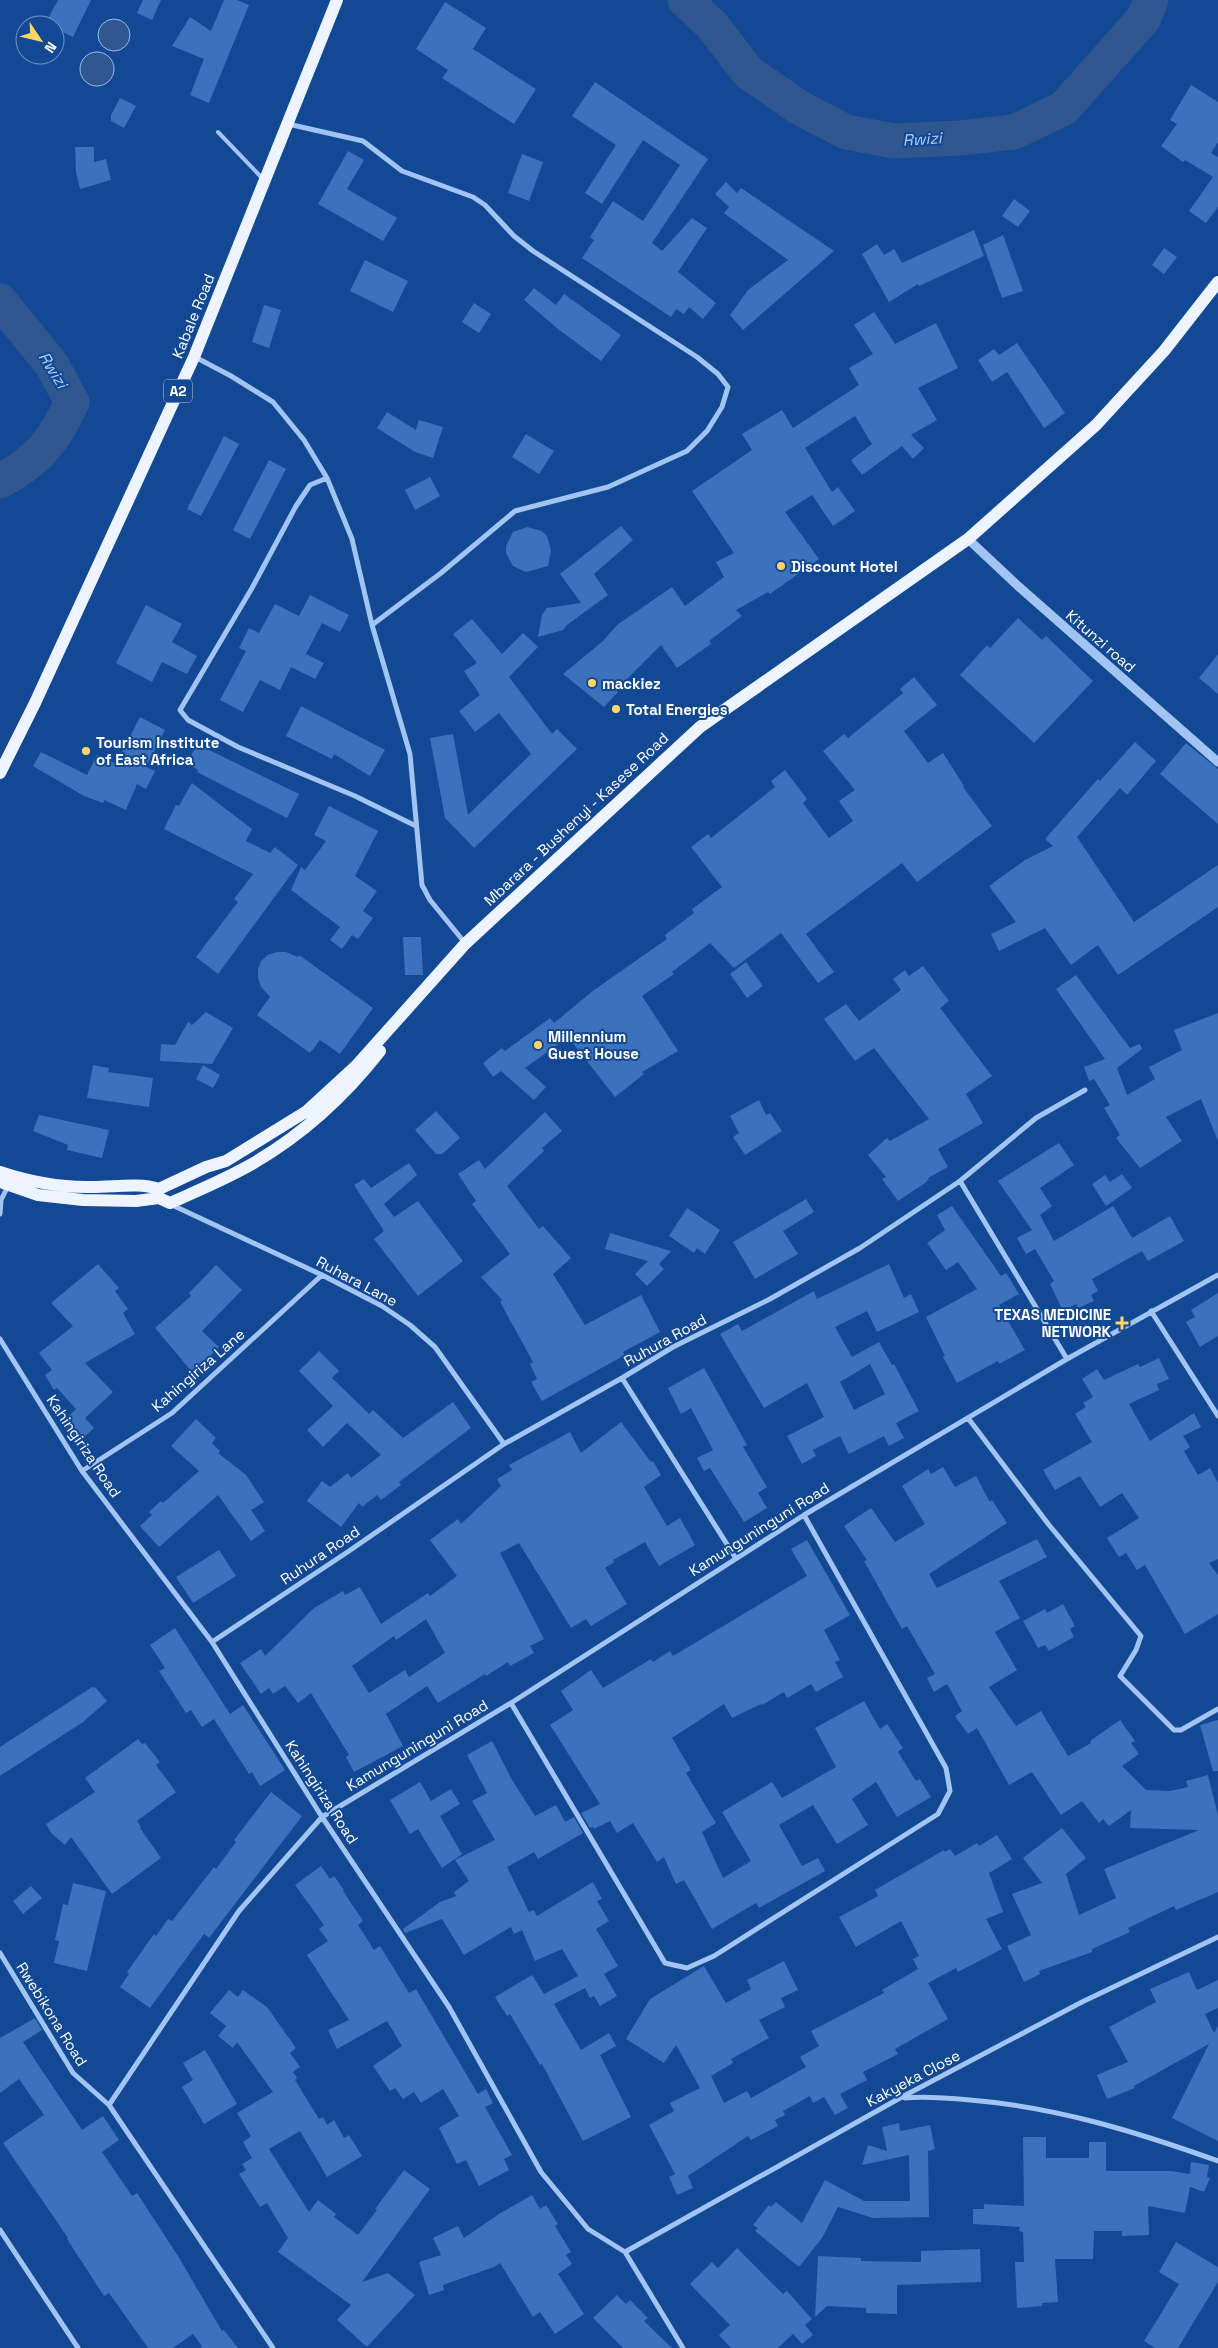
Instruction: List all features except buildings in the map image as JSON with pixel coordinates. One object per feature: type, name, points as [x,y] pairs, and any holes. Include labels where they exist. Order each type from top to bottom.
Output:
[{"type":"main road","name":"Kabale Road","points":[[0,773],[35,704],[194,357],[337,0]]},
{"type":"main road","name":"Mbarara - Bushenyi - Kasese Road","points":[[159,1189],[206,1167],[226,1161],[307,1111],[356,1066],[417,1000],[465,944],[700,727],[968,539],[1096,425],[1164,351],[1218,282]]},
{"type":"main road","name":"Mbarara - Bushenyi - Kasese Road","points":[[170,1203],[252,1164],[291,1139],[326,1111],[380,1052],[417,1000]]},
{"type":"main road","points":[[0,1172],[7,1182],[38,1195],[116,1200],[159,1198],[170,1203]]},
{"type":"main road","points":[[7,1182],[85,1187],[148,1185],[159,1189]]},
{"type":"street","points":[[288,124],[363,142],[402,171],[473,197],[485,205],[520,241],[697,357],[718,374],[728,386],[722,407],[707,432],[687,451],[608,487],[515,511],[441,572],[372,625]]},
{"type":"street","points":[[194,357],[231,376],[273,402],[304,440],[327,478],[352,539],[372,625],[410,754],[422,885],[430,900],[465,944]]},
{"type":"street","points":[[327,478],[310,485],[296,506],[252,588],[180,710],[188,720],[238,748],[355,796],[416,826]]},
{"type":"street","name":"Kitunzi road","points":[[968,539],[1018,586],[1218,762]]},
{"type":"street","name":"Ruhura Road","points":[[212,1642],[349,1551],[504,1444],[673,1347],[770,1299],[860,1248],[960,1181],[1036,1118],[1085,1090]]},
{"type":"street","points":[[960,1181],[1067,1359]]},
{"type":"street","points":[[0,1214],[7,1182]]},
{"type":"street","name":"Ruhara Lane","points":[[159,1189],[170,1203],[382,1306],[410,1325],[435,1347],[504,1444]]},
{"type":"street","name":"Kahingiriza Lane","points":[[82,1471],[172,1413],[322,1276]]},
{"type":"street","name":"Kamunguninguni Road","points":[[109,2105],[239,1912],[322,1817],[510,1704],[735,1557],[804,1515],[1067,1359],[1151,1311],[1218,1276]]},
{"type":"street","points":[[1151,1311],[1218,1416]]},
{"type":"street","name":"Kahingiriza Road","points":[[0,1339],[82,1471],[212,1642],[322,1817],[449,2007],[541,2172],[588,2229],[625,2252]]},
{"type":"street","points":[[622,1378],[735,1557]]},
{"type":"street","points":[[968,1418],[1049,1525],[1141,1636],[1136,1650],[1120,1676],[1174,1730],[1181,1730],[1218,1709]]},
{"type":"street","points":[[510,1704],[665,1963],[687,1968],[714,1956],[938,1814],[950,1791],[946,1768],[804,1515]]},
{"type":"street","name":"Kakyeka Close","points":[[625,2252],[900,2098],[1082,2002],[1218,1936]]},
{"type":"street","name":"Rwebikona Road","points":[[0,1953],[73,2073],[109,2105],[273,2348]]},
{"type":"street","points":[[900,2098],[921,2096],[1010,2103],[1079,2117],[1151,2137],[1218,2161]]},
{"type":"street","points":[[0,2230],[78,2348]]},
{"type":"street","points":[[625,2252],[683,2348]]},
{"type":"lane","points":[[218,132],[265,180]]},
{"type":"water","points":[[114,19],[125,24],[130,35],[125,46],[114,51],[103,46],[98,35],[103,24]]},
{"type":"water","points":[[97,52],[109,57],[114,69],[109,81],[97,86],[85,81],[80,69],[85,57]]},
{"type":"waterway","name":"Rwizi","points":[[685,0],[712,25],[748,72],[800,108],[846,132],[894,141],[961,138],[1014,132],[1064,108],[1144,18],[1151,0]]},
{"type":"waterway","name":"Rwizi","points":[[0,301],[52,365],[72,402],[59,428],[44,449],[35,458],[0,481]]},
{"type":"place","name":"Discount Hotel","points":[[781,566]]},
{"type":"place","name":"mackiez","points":[[592,683]]},
{"type":"place","name":"Total Energies","points":[[616,709]]},
{"type":"place","name":"Tourism Institute of East Africa","points":[[86,751]]},
{"type":"place","name":"Millennium Guest House","points":[[538,1045]]},
{"type":"place","name":"TEXAS MEDICINE NETWORK","points":[[1122,1323]]}]
